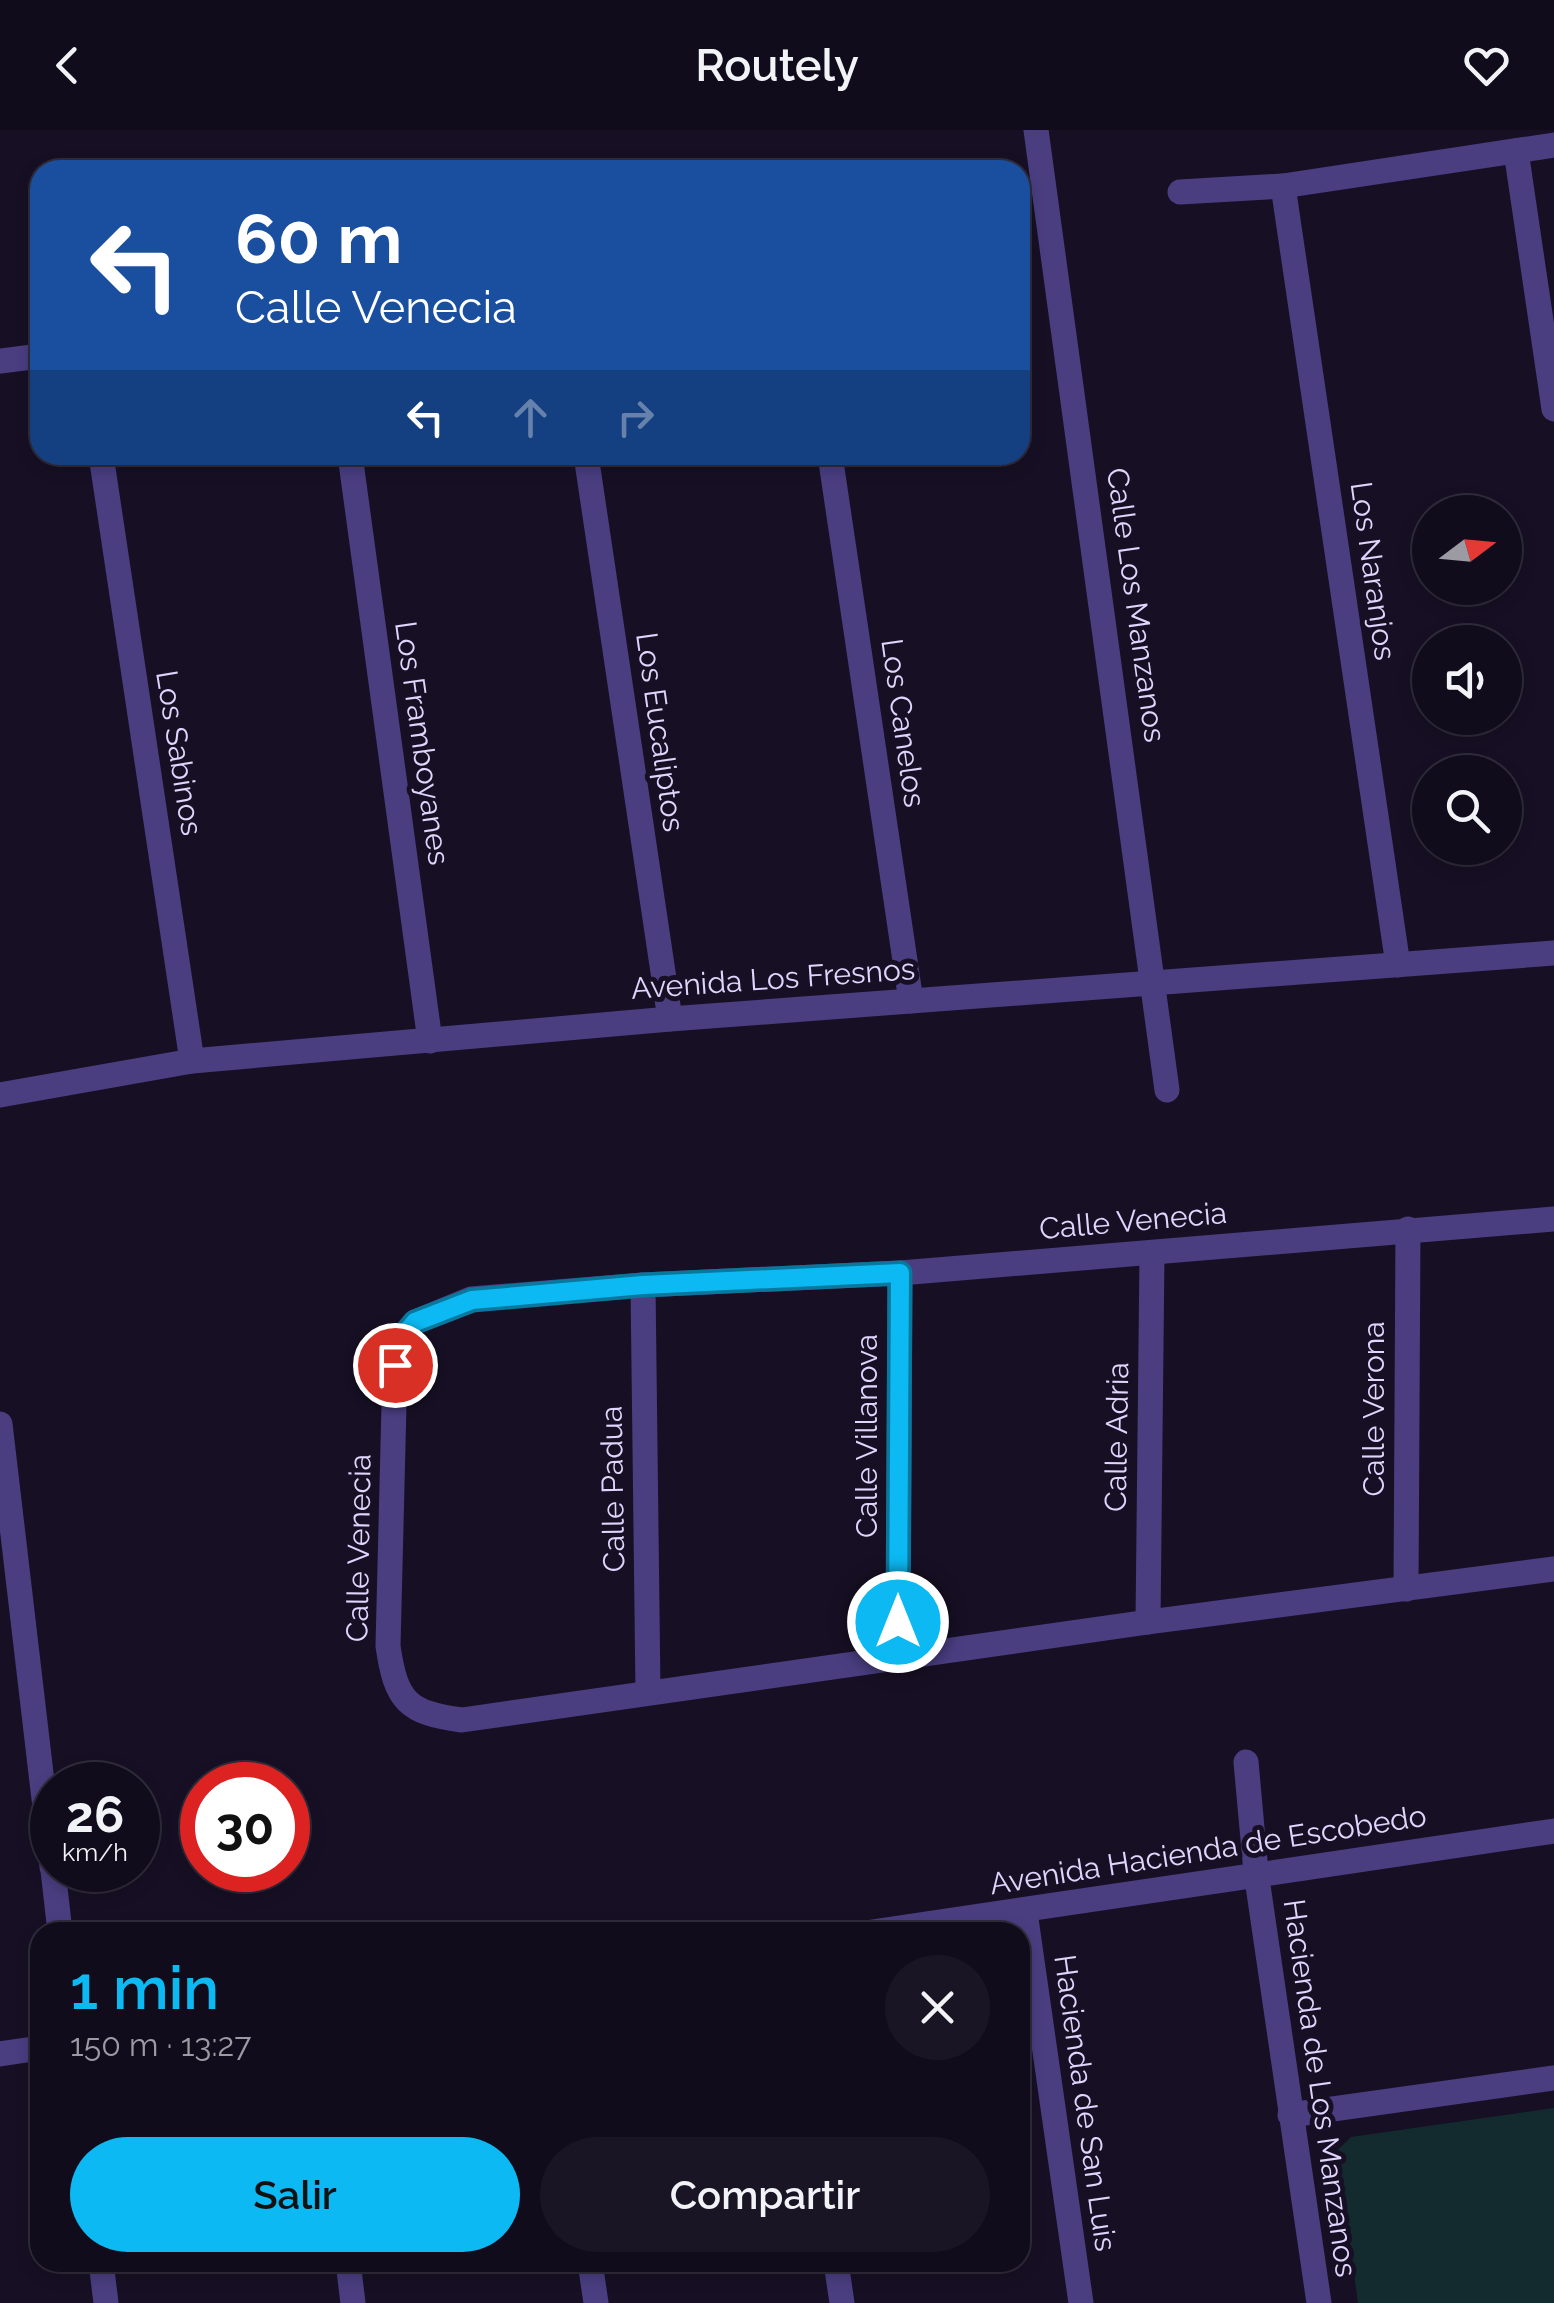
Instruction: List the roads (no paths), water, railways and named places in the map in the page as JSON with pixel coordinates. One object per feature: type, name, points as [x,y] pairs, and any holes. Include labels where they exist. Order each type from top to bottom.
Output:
[{"type":"street","name":"Calle Los Manzanos","points":[[1036,130],[1168,1090]]},
{"type":"street","points":[[1180,192],[1282,186],[1554,145]]},
{"type":"street","points":[[1516,150],[1554,409]]},
{"type":"street","name":"Los Naranjos","points":[[1282,186],[1398,965]]},
{"type":"street","points":[[0,362],[30,358]]},
{"type":"street","name":"Los Sabinos","points":[[102,465],[192,1062]]},
{"type":"street","name":"Los Framboyanes","points":[[351,465],[430,1041]]},
{"type":"street","name":"Los Eucaliptos","points":[[587,465],[670,1019]]},
{"type":"street","name":"Los Canelos","points":[[832,465],[912,1001]]},
{"type":"street","name":"Avenida Los Fresnos","points":[[0,1094],[192,1062],[670,1019],[1156,986],[1554,953]]},
{"type":"street","name":"Calle Venecia","points":[[1554,1219],[900,1273],[643,1285],[472,1300],[415,1322],[400,1340],[395,1365],[388,1646],[394,1682],[406,1702],[428,1716],[462,1720],[1148,1622],[1554,1570]]},
{"type":"street","name":"Calle Verona","points":[[1406,1589],[1408,1229]]},
{"type":"street","name":"Calle Adria","points":[[1148,1622],[1152,1253]]},
{"type":"street","name":"Calle Villanova","points":[[898,1660],[900,1273]]},
{"type":"street","name":"Calle Padua","points":[[643,1285],[648,1692]]},
{"type":"street","points":[[0,1424],[40,1762]]},
{"type":"street","name":"Hacienda de Los Manzanos","points":[[1246,1762],[1256,1872],[1319,2303]]},
{"type":"street","name":"Avenida Hacienda de Escobedo","points":[[949,1922],[1256,1872],[1554,1831]]},
{"type":"street","points":[[56,1892],[59,1922]]},
{"type":"street","name":"Hacienda de San Luis","points":[[1026,1912],[1027,1922]]},
{"type":"street","name":"Hacienda de San Luis","points":[[1030,1940],[1081,2303]]},
{"type":"street","points":[[0,2054],[30,2050]]},
{"type":"street","points":[[1290,2115],[1554,2078]]},
{"type":"street","points":[[102,2272],[106,2303]]},
{"type":"street","points":[[349,2272],[354,2303]]},
{"type":"street","points":[[591,2272],[596,2303]]},
{"type":"street","points":[[837,2272],[842,2303]]}]
